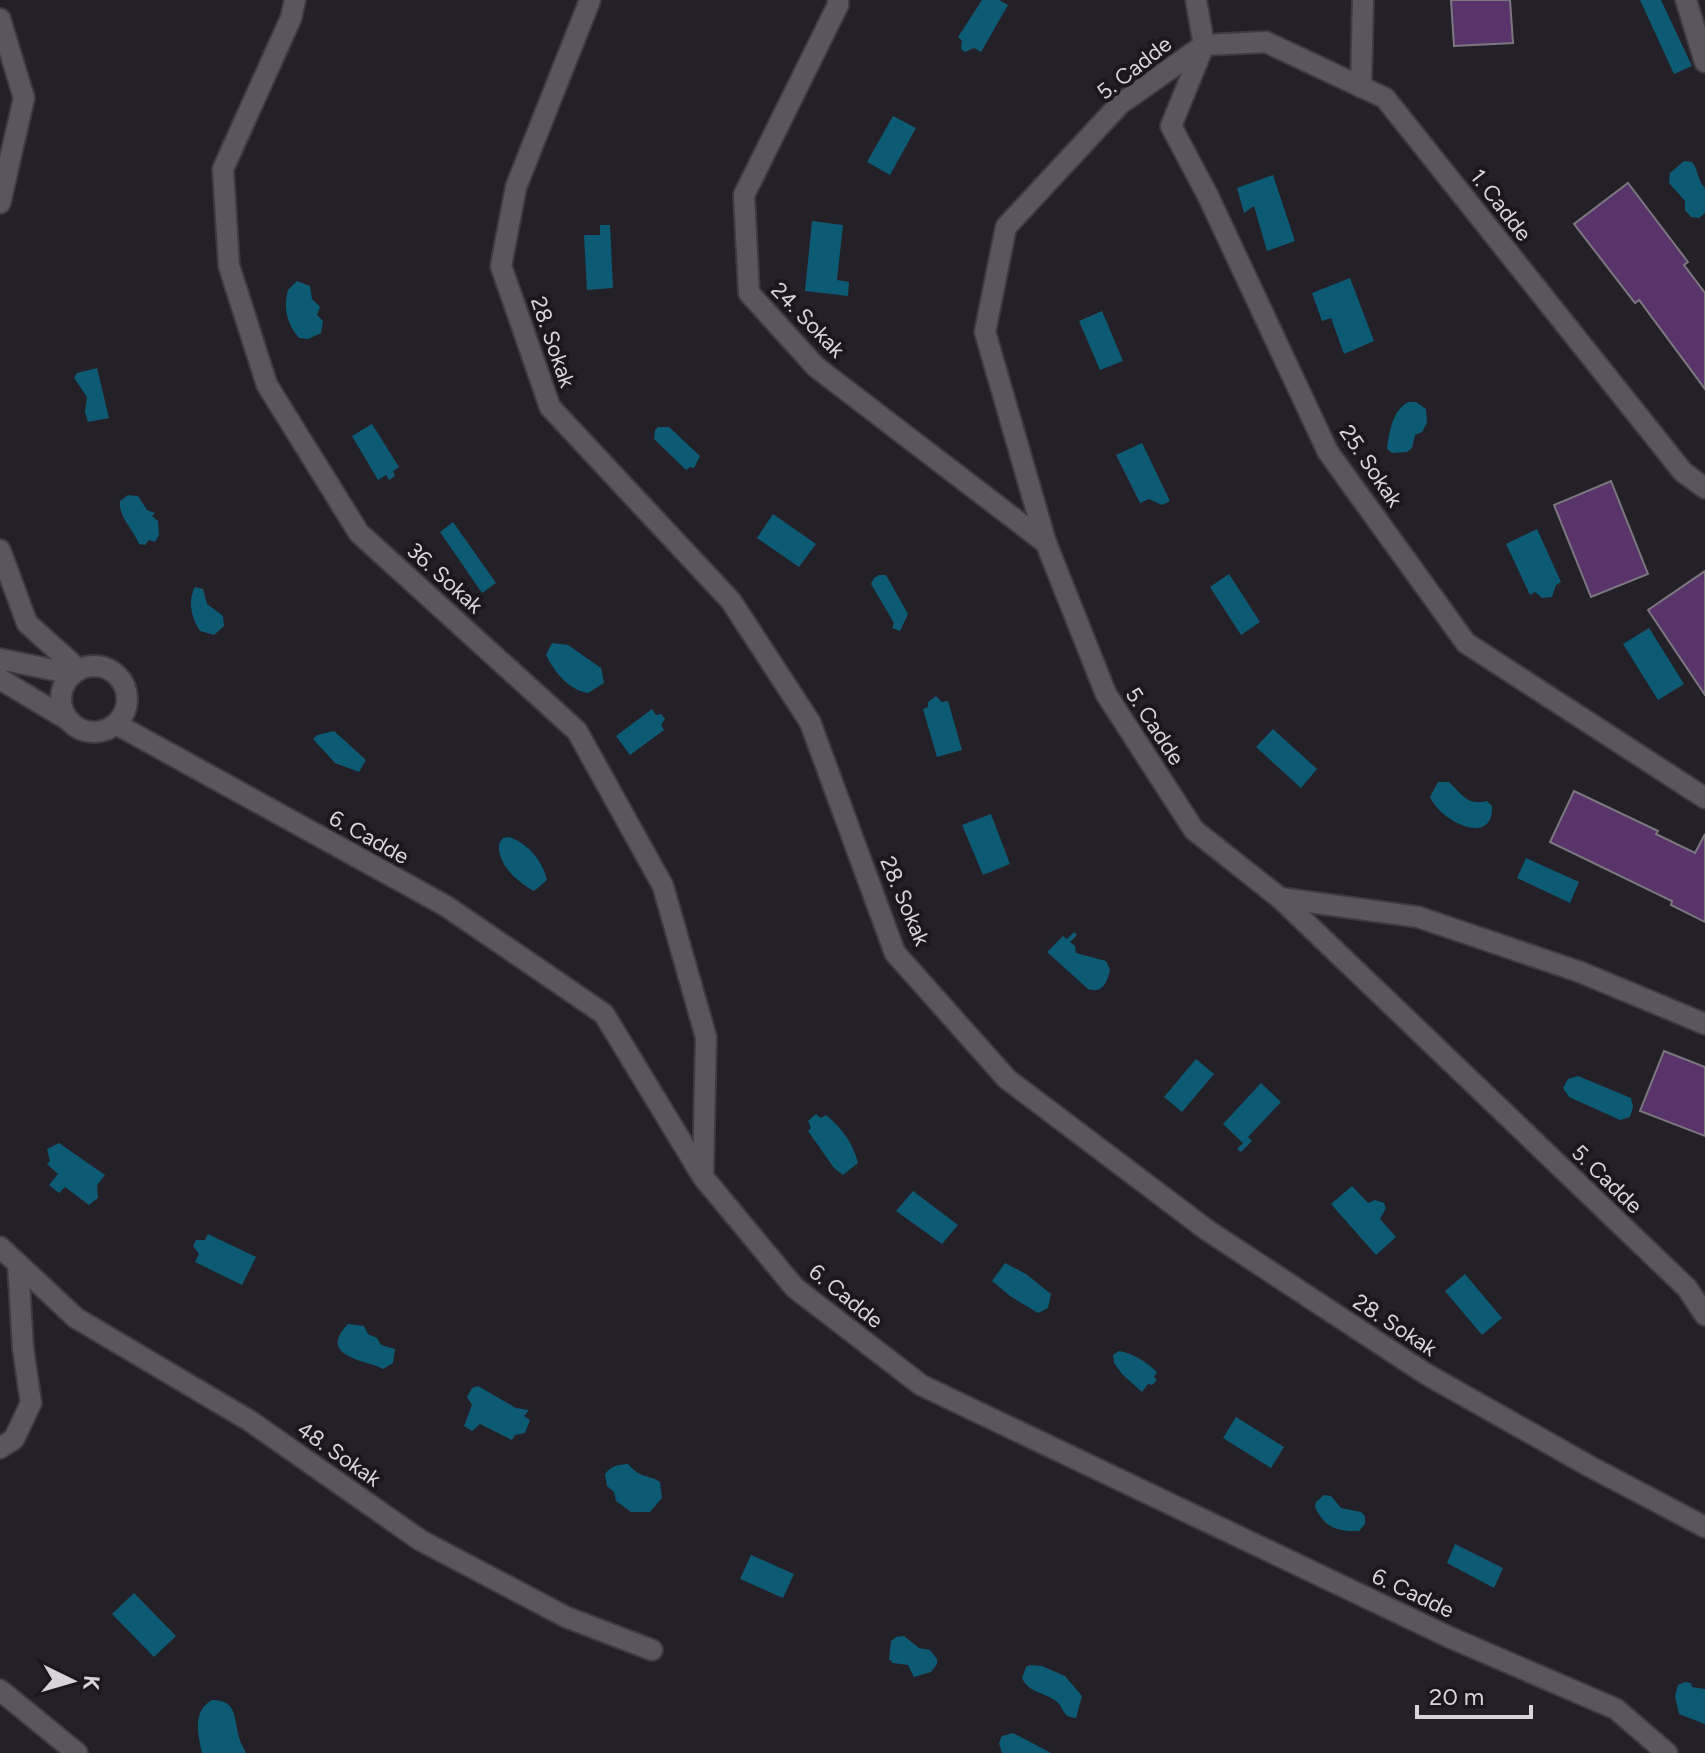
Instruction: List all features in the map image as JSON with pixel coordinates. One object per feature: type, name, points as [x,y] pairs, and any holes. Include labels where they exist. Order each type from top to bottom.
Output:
[{"type":"street","name":"36. Sokak","points":[[295,0],[291,18],[223,169],[229,266],[267,385],[359,533],[577,731],[663,886],[706,1037],[703,1177]]},
{"type":"street","name":"28. Sokak","points":[[590,0],[516,187],[501,266],[550,407],[731,601],[810,722],[895,953],[1007,1079],[1207,1230],[1426,1374],[1705,1527]]},
{"type":"street","name":"24. Sokak","points":[[838,0],[744,195],[749,293],[816,367],[1046,543]]},
{"type":"street","points":[[1196,0],[1204,45]]},
{"type":"street","points":[[1361,87],[1363,0]]},
{"type":"street","points":[[1686,0],[1705,62]]},
{"type":"street","points":[[0,19],[24,98],[0,203]]},
{"type":"street","name":"1. Cadde","points":[[1204,45],[1266,42],[1385,98],[1683,472],[1705,488]]},
{"type":"street","name":"5. Cadde","points":[[1204,45],[1120,104],[1006,227],[985,332],[1046,543],[1106,694],[1194,830],[1280,898],[1696,1290],[1705,1315]]},
{"type":"street","name":"25. Sokak","points":[[1204,45],[1171,126],[1208,196],[1328,452],[1466,643],[1705,798]]},
{"type":"street","points":[[0,550],[27,623],[76,672]]},
{"type":"street","points":[[0,659],[76,672],[100,667],[119,676],[127,695],[123,716],[116,724],[101,731],[84,730],[0,679]]},
{"type":"street","points":[[70,721],[63,710],[62,697],[65,685],[76,672]]},
{"type":"street","name":"6. Cadde","points":[[116,724],[446,906],[604,1014],[703,1177],[795,1288],[921,1385],[1449,1637],[1616,1709],[1667,1753]]},
{"type":"street","points":[[1280,898],[1418,917],[1580,972],[1705,1024]]},
{"type":"street","name":"48. Sokak","points":[[0,1247],[76,1318],[250,1421],[420,1540],[566,1617],[652,1650]]},
{"type":"street","points":[[0,1448],[14,1439],[31,1403],[23,1348],[18,1264]]},
{"type":"street","points":[[0,1690],[77,1753]]},
{"type":"water","points":[[982,0],[999,0],[1008,5],[981,52],[974,48],[965,52],[958,37]]},
{"type":"water","points":[[1640,0],[1661,0],[1692,66],[1674,74]]},
{"type":"water","points":[[893,116],[916,128],[890,175],[867,162]]},
{"type":"water","points":[[1684,161],[1692,162],[1705,188],[1705,213],[1699,218],[1691,217],[1685,210],[1685,201],[1669,183],[1670,173]]},
{"type":"water","points":[[1273,175],[1295,241],[1267,251],[1254,206],[1244,213],[1237,188]]},
{"type":"water","points":[[812,221],[843,225],[837,280],[849,282],[848,296],[805,291]]},
{"type":"water","points":[[600,225],[610,225],[613,288],[587,290],[584,235],[600,235]]},
{"type":"water","points":[[1350,278],[1374,341],[1344,354],[1331,318],[1322,321],[1312,293]]},
{"type":"water","points":[[297,281],[310,286],[312,299],[320,307],[317,315],[323,321],[321,333],[308,339],[299,338],[287,316],[288,290]]},
{"type":"water","points":[[1102,311],[1123,361],[1100,370],[1079,321]]},
{"type":"water","points":[[97,368],[109,418],[88,422],[85,412],[87,397],[74,378],[77,373]]},
{"type":"water","points":[[1409,402],[1416,402],[1426,409],[1427,423],[1422,432],[1415,435],[1412,448],[1407,452],[1392,453],[1387,449],[1393,422],[1399,410]]},
{"type":"water","points":[[372,424],[399,467],[389,480],[386,475],[378,480],[352,436]]},
{"type":"water","points":[[658,427],[669,427],[700,456],[694,468],[686,470],[654,439]]},
{"type":"water","points":[[1142,443],[1170,501],[1162,505],[1149,499],[1140,503],[1116,455]]},
{"type":"water","points":[[128,495],[138,496],[147,510],[155,513],[152,516],[158,521],[159,535],[155,542],[149,540],[145,545],[139,544],[126,522],[120,501]]},
{"type":"water","points":[[773,514],[816,544],[799,567],[757,538]]},
{"type":"water","points":[[453,522],[496,583],[482,593],[440,532]]},
{"type":"water","points":[[1537,529],[1561,582],[1556,585],[1552,597],[1542,598],[1535,592],[1530,595],[1506,544]]},
{"type":"water","points":[[1229,574],[1260,622],[1241,635],[1210,587]]},
{"type":"water","points":[[879,575],[886,575],[908,614],[900,631],[892,628],[894,623],[871,584]]},
{"type":"water","points":[[195,587],[203,589],[207,604],[223,616],[224,626],[214,635],[200,631],[195,621],[191,604]]},
{"type":"water","points":[[1649,628],[1684,684],[1658,700],[1623,644]]},
{"type":"water","points":[[552,643],[568,645],[601,668],[604,683],[588,693],[569,684],[558,674],[546,655]]},
{"type":"water","points":[[936,696],[942,702],[948,701],[962,750],[937,757],[923,709]]},
{"type":"water","points":[[652,709],[665,719],[661,725],[664,730],[630,755],[616,736]]},
{"type":"water","points":[[1273,729],[1317,769],[1301,788],[1256,747]]},
{"type":"water","points":[[334,731],[366,760],[359,772],[335,763],[313,739]]},
{"type":"water","points":[[1438,782],[1449,782],[1461,795],[1474,802],[1487,801],[1492,806],[1485,826],[1466,827],[1436,807],[1430,797]]},
{"type":"water","points":[[991,814],[1010,864],[983,875],[962,825]]},
{"type":"water","points":[[510,837],[529,849],[542,866],[547,880],[534,891],[515,878],[501,859],[499,844],[503,838]]},
{"type":"water","points":[[1526,858],[1579,882],[1570,903],[1517,878]]},
{"type":"water","points":[[1074,932],[1077,935],[1070,942],[1075,946],[1076,953],[1106,961],[1110,970],[1106,983],[1097,990],[1088,989],[1047,952],[1063,936],[1067,939]]},
{"type":"water","points":[[1196,1059],[1214,1074],[1182,1112],[1164,1097]]},
{"type":"water","points":[[1578,1076],[1631,1098],[1633,1107],[1630,1117],[1620,1120],[1569,1097],[1563,1088],[1568,1079]]},
{"type":"water","points":[[1261,1083],[1281,1102],[1248,1137],[1252,1141],[1241,1152],[1237,1149],[1243,1143],[1223,1124]]},
{"type":"water","points":[[816,1114],[821,1118],[826,1115],[832,1120],[853,1149],[858,1163],[843,1175],[834,1168],[808,1131],[811,1128],[808,1121]]},
{"type":"water","points":[[59,1143],[105,1175],[97,1185],[98,1198],[89,1205],[65,1187],[59,1193],[49,1185],[58,1174],[47,1164],[50,1161],[47,1149]]},
{"type":"water","points":[[1352,1186],[1368,1203],[1375,1200],[1384,1203],[1386,1208],[1380,1219],[1396,1237],[1376,1255],[1331,1204]]},
{"type":"water","points":[[913,1191],[958,1225],[942,1244],[896,1211]]},
{"type":"water","points":[[208,1234],[256,1257],[242,1285],[195,1262],[199,1254],[193,1246],[196,1240],[205,1240]]},
{"type":"water","points":[[1005,1263],[1026,1274],[1051,1294],[1048,1308],[1038,1313],[992,1281]]},
{"type":"water","points":[[1465,1274],[1502,1318],[1482,1335],[1445,1291]]},
{"type":"water","points":[[348,1324],[364,1326],[381,1345],[395,1349],[393,1363],[383,1369],[356,1360],[341,1350],[338,1344],[340,1335]]},
{"type":"water","points":[[1119,1351],[1148,1364],[1157,1372],[1154,1377],[1157,1380],[1152,1385],[1148,1384],[1142,1392],[1114,1363],[1113,1355]]},
{"type":"water","points":[[478,1386],[516,1408],[529,1410],[524,1416],[530,1420],[525,1433],[515,1435],[512,1440],[480,1424],[472,1431],[464,1426],[472,1405],[467,1397],[472,1388]]},
{"type":"water","points":[[1236,1417],[1284,1447],[1271,1468],[1223,1438]]},
{"type":"water","points":[[628,1464],[660,1482],[662,1498],[650,1512],[631,1512],[616,1501],[614,1492],[607,1486],[605,1474],[615,1466]]},
{"type":"water","points":[[1324,1495],[1331,1496],[1341,1508],[1361,1512],[1365,1516],[1365,1524],[1359,1531],[1351,1531],[1327,1524],[1315,1507]]},
{"type":"water","points":[[1455,1544],[1503,1568],[1494,1588],[1447,1563]]},
{"type":"water","points":[[751,1555],[794,1574],[783,1598],[740,1579]]},
{"type":"water","points":[[134,1593],[176,1636],[154,1657],[112,1614]]},
{"type":"water","points":[[904,1636],[919,1648],[930,1650],[937,1659],[931,1672],[914,1677],[908,1665],[893,1663],[889,1659],[891,1641]]},
{"type":"water","points":[[1030,1665],[1042,1666],[1065,1676],[1082,1696],[1076,1718],[1065,1714],[1056,1701],[1025,1683],[1022,1678]]},
{"type":"water","points":[[1691,1683],[1692,1687],[1705,1689],[1705,1724],[1679,1714],[1675,1696],[1678,1685]]},
{"type":"water","points":[[212,1700],[225,1702],[232,1709],[246,1753],[202,1753],[199,1717],[201,1710]]},
{"type":"water","points":[[1013,1733],[1051,1753],[1002,1753],[999,1743],[1002,1736]]},
{"type":"building","points":[[1451,0],[1510,0],[1513,43],[1454,46]]},
{"type":"building","points":[[1628,183],[1688,262],[1684,265],[1705,293],[1705,389],[1639,300],[1635,303],[1574,224]]},
{"type":"building","points":[[1611,481],[1648,574],[1591,597],[1554,505]]},
{"type":"building","points":[[1705,571],[1705,695],[1648,610]]},
{"type":"building","points":[[1574,791],[1658,831],[1656,834],[1695,853],[1705,834],[1705,922],[1671,905],[1672,901],[1550,842]]},
{"type":"building","points":[[1664,1051],[1705,1067],[1705,1136],[1640,1111]]}]
